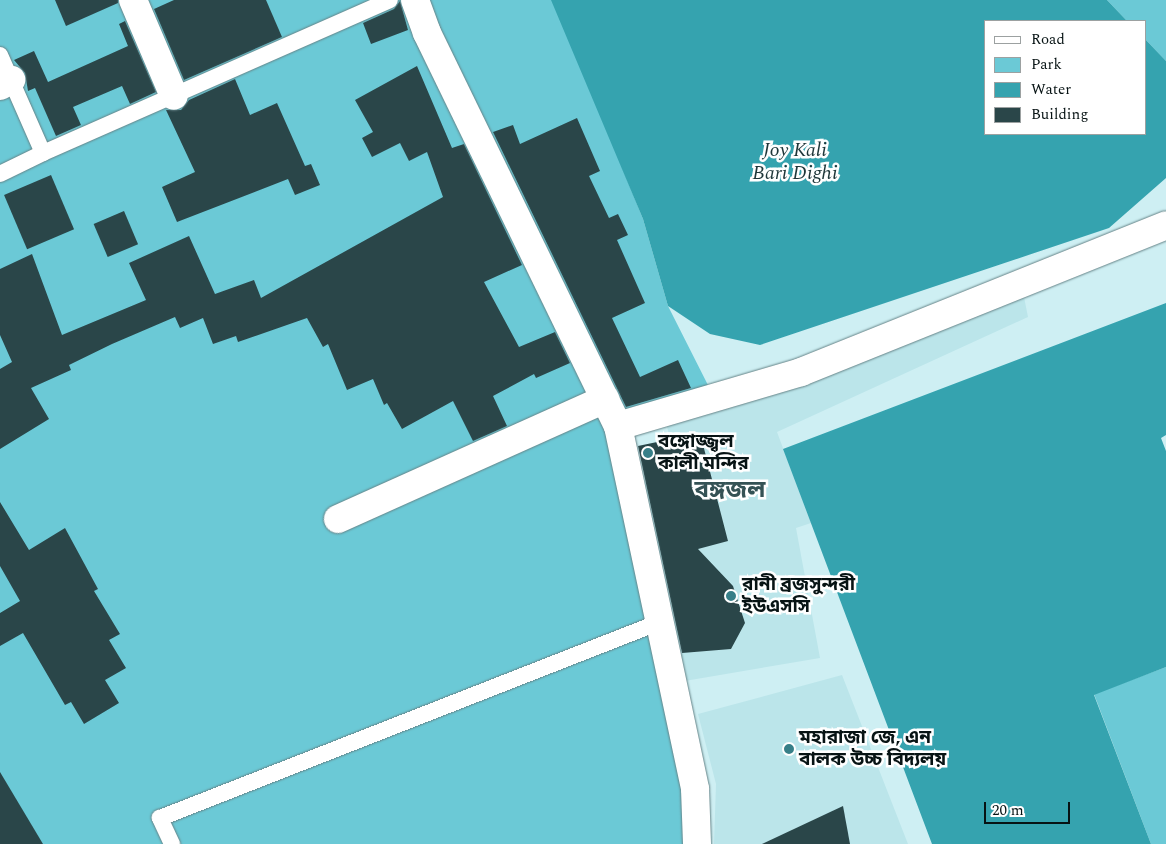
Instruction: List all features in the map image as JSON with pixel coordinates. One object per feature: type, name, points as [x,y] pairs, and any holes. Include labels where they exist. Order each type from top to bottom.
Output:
[{"type":"street","points":[[133,0],[174,96]]},
{"type":"street","points":[[415,0],[427,33],[618,426],[695,789],[697,844]]},
{"type":"street","points":[[618,426],[801,372],[1166,226]]},
{"type":"street","points":[[338,519],[604,399]]},
{"type":"lane","points":[[0,174],[43,153],[390,0]]},
{"type":"lane","points":[[0,55],[6,83],[43,153]]},
{"type":"lane","points":[[172,844],[160,818],[660,622]]},
{"type":"shaded area","points":[[1024,297],[1028,317],[777,432],[811,523],[796,528],[820,658],[673,683],[631,487],[677,471],[667,426]]},
{"type":"shaded area","name":"মহারাজা জে, এন বালক উচ্চ বিদ্যলয়","points":[[842,675],[908,844],[714,844],[716,784],[698,714]]},
{"type":"green space","points":[[0,0],[554,0],[643,219],[668,306],[714,397],[618,426],[697,844],[0,844]]},
{"type":"green space","points":[[1107,0],[1166,0],[1166,61],[1146,40],[1146,20],[1126,20]]},
{"type":"green space","points":[[1166,667],[1166,844],[1151,844],[1094,694]]},
{"type":"water","name":"Joy Kali Bari Dighi","points":[[551,0],[1107,0],[1126,20],[984,20],[984,135],[1146,135],[1146,40],[1166,61],[1166,178],[1109,228],[760,345],[710,334],[668,306],[643,219]]},
{"type":"water","points":[[1166,303],[1166,435],[1161,438],[1166,451],[1166,667],[1094,695],[1151,844],[932,844],[783,449]]},
{"type":"building","points":[[55,0],[118,0],[118,3],[66,26]]},
{"type":"building","points":[[174,0],[266,0],[282,37],[184,80],[154,9]]},
{"type":"building","points":[[400,1],[408,30],[371,44],[363,23],[394,9]]},
{"type":"building","points":[[125,21],[156,92],[130,104],[122,86],[73,107],[81,125],[56,136],[35,88],[28,91],[25,73],[14,60],[34,51],[48,82],[128,46],[119,24]]},
{"type":"building","points":[[417,66],[452,148],[464,144],[522,265],[484,282],[519,347],[555,332],[570,363],[536,378],[534,374],[493,396],[507,426],[473,441],[453,401],[402,429],[387,403],[384,405],[373,379],[347,390],[328,344],[323,347],[307,318],[238,342],[236,336],[213,344],[203,318],[180,328],[175,317],[69,365],[71,370],[31,388],[49,419],[0,449],[0,369],[12,362],[0,335],[0,269],[32,254],[62,335],[146,300],[129,263],[189,236],[215,294],[254,280],[261,298],[443,197],[427,152],[409,161],[400,143],[372,157],[362,138],[373,132],[355,100]]},
{"type":"building","points":[[235,79],[250,115],[277,103],[305,166],[311,164],[320,185],[295,195],[288,179],[177,222],[162,187],[195,172],[166,110],[181,110],[189,100]]},
{"type":"building","points":[[577,118],[600,171],[589,176],[609,218],[618,214],[628,235],[617,240],[645,303],[612,318],[640,377],[678,360],[691,388],[626,407],[493,132],[513,125],[520,144]]},
{"type":"building","points":[[51,175],[74,229],[27,249],[4,195]]},
{"type":"building","points":[[124,211],[138,244],[108,257],[94,224]]},
{"type":"building","points":[[700,433],[728,541],[698,549],[733,586],[745,623],[731,649],[682,653],[638,446]]},
{"type":"building","points":[[0,502],[29,550],[65,528],[98,589],[94,591],[120,634],[109,640],[126,668],[105,680],[119,703],[84,724],[71,702],[65,705],[23,633],[0,646],[0,613],[20,601],[0,566]]},
{"type":"building","points":[[0,772],[43,844],[0,844]]},
{"type":"building","points":[[843,806],[850,844],[762,844]]},
{"type":"place","name":"বঙ্গোজ্জ্বল কালী মন্দির","points":[[648,453]]},
{"type":"place","name":"রানী ব্রজসুন্দরী ইউএসসি","points":[[731,596]]},
{"type":"place","name":"মহারাজা জে, এন বালক উচ্চ বিদ্যলয়","points":[[789,749]]},
{"type":"district","name":"বঙ্গজল","points":[[730,491]]}]
